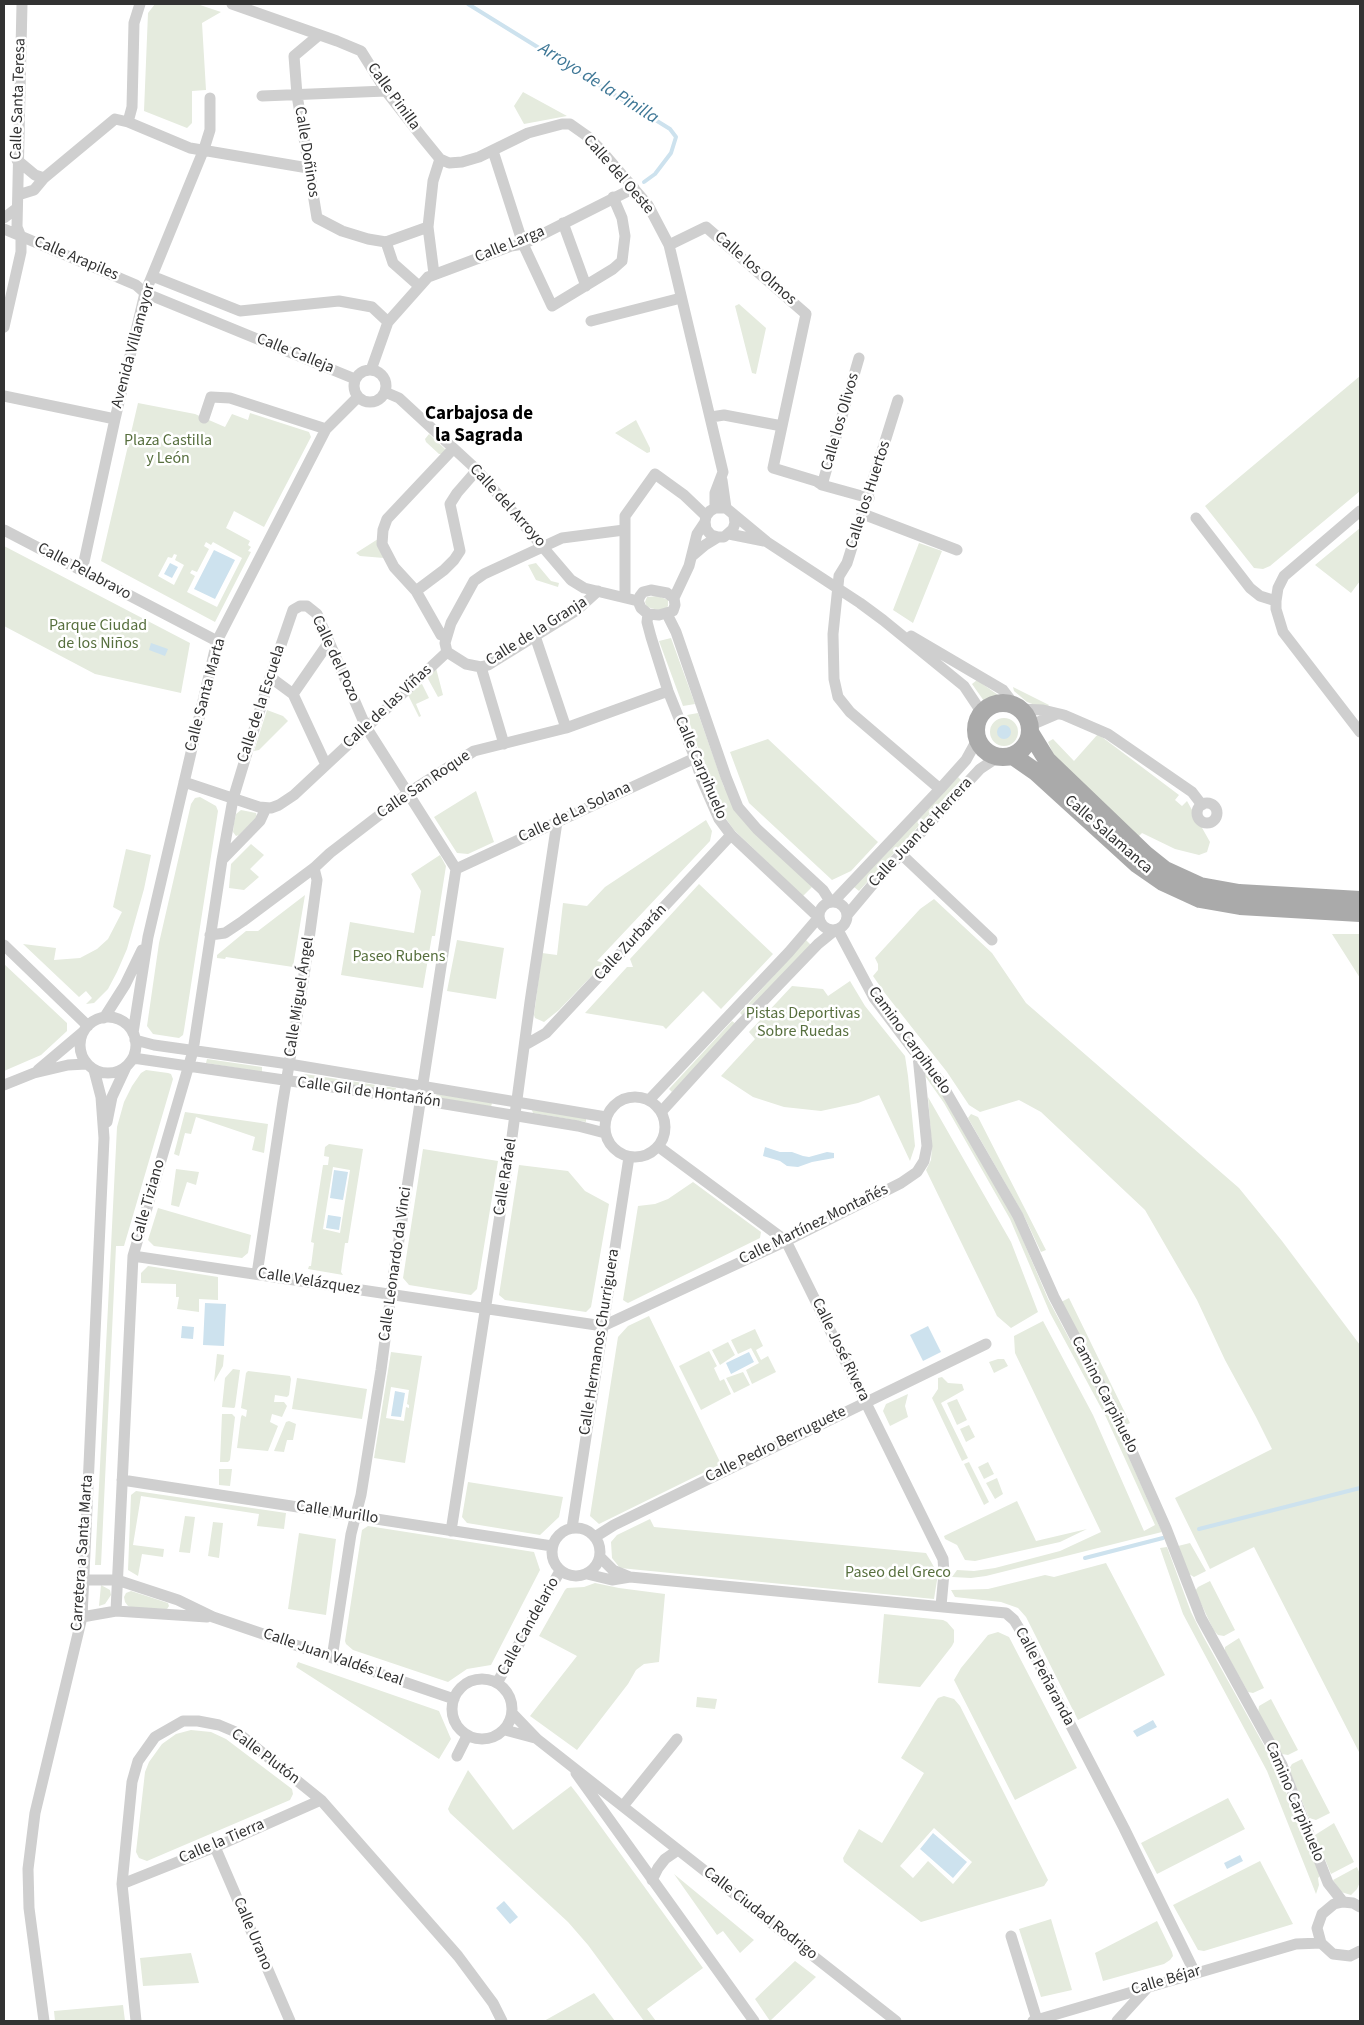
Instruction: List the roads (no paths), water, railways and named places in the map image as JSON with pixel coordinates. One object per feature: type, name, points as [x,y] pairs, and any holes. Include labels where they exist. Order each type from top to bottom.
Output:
[{"type":"main road","points":[[1004,703],[1018,708],[1026,716],[1030,730],[1023,748],[1006,756],[985,751],[977,740],[976,726],[982,714],[992,706],[1004,703]]},
{"type":"main road","name":"Calle Salamanca","points":[[1030,730],[1047,760],[1144,854],[1166,870],[1200,886],[1254,901],[1326,904],[1360,900]]},
{"type":"main road","name":"Calle Salamanca","points":[[1006,756],[1036,772],[1137,864],[1163,882],[1200,899],[1240,906],[1254,901]]},
{"type":"main road","name":"Calle Salamanca","points":[[1326,904],[1360,913]]},
{"type":"street","name":"Calle Santa Teresa","points":[[4,327],[21,252],[21,237],[17,227],[17,160],[22,4]]},
{"type":"street","points":[[128,122],[132,107],[134,23],[140,4]]},
{"type":"street","name":"Calle Pinilla","points":[[232,4],[361,51],[386,91],[440,159]]},
{"type":"street","name":"Calle Doñinos","points":[[319,35],[294,56],[297,95],[317,218],[342,231],[381,241]]},
{"type":"street","points":[[262,96],[386,91]]},
{"type":"street","name":"Avenida Villamayor","points":[[82,571],[145,293],[204,150],[210,130],[210,98]]},
{"type":"street","points":[[18,189],[34,190],[39,177],[115,119],[128,122],[190,148],[308,168]]},
{"type":"street","name":"Calle del Oeste","points":[[440,159],[448,164],[462,162],[493,151],[528,133],[570,124],[593,142],[634,188],[656,218],[669,245],[723,472],[725,511]]},
{"type":"street","points":[[493,151],[523,244],[552,306],[613,270],[622,262],[625,236],[622,218],[613,197]]},
{"type":"street","points":[[434,274],[428,227],[433,181],[440,159]]},
{"type":"street","points":[[17,160],[39,177]]},
{"type":"street","name":"Calle Larga","points":[[392,318],[419,286],[434,274],[511,246],[523,244],[634,188]]},
{"type":"street","points":[[4,218],[17,208]]},
{"type":"street","points":[[563,223],[586,286]]},
{"type":"street","points":[[419,286],[393,263],[381,241],[428,227]]},
{"type":"street","name":"Calle los Olmos","points":[[669,245],[706,227],[806,314],[773,468],[816,481],[822,485]]},
{"type":"street","name":"Calle Arapiles","points":[[4,229],[136,285],[145,293],[234,330]]},
{"type":"street","points":[[152,276],[240,311],[339,301],[372,307],[392,318],[371,370]]},
{"type":"street","points":[[590,321],[682,298]]},
{"type":"street","points":[[234,330],[240,311]]},
{"type":"street","name":"Calle Calleja","points":[[234,330],[356,379]]},
{"type":"street","name":"Calle los Olivos","points":[[822,485],[859,358]]},
{"type":"street","points":[[371,370],[379,373],[384,380],[385,392],[379,400],[370,402],[358,397],[354,386],[356,379],[364,372],[371,370]]},
{"type":"street","name":"Calle del Arroyo","points":[[385,392],[398,398],[478,470],[572,580],[584,588],[638,601]]},
{"type":"street","points":[[4,396],[115,419]]},
{"type":"street","points":[[204,418],[211,397],[230,398],[326,429]]},
{"type":"street","name":"Calle Santa Marta","points":[[134,1037],[148,937],[217,641],[326,429],[358,397]]},
{"type":"street","name":"Calle los Huertos","points":[[898,400],[869,498],[847,562],[839,576],[832,634],[834,679],[838,697],[850,712],[940,789]]},
{"type":"street","points":[[711,417],[724,415],[782,426]]},
{"type":"street","points":[[446,638],[442,635],[416,591],[394,567],[382,544],[383,530],[387,519],[454,449]]},
{"type":"street","points":[[416,591],[444,570],[460,551],[450,504],[457,493],[478,470]]},
{"type":"street","points":[[625,597],[625,516],[655,474],[684,495],[705,519],[706,529],[711,535],[767,542]]},
{"type":"street","points":[[822,485],[869,498]]},
{"type":"street","points":[[674,598],[667,592],[651,590],[643,592],[638,601],[641,608],[648,614],[667,614],[672,611],[675,605],[674,598],[684,580],[697,534],[705,519],[725,511]]},
{"type":"street","points":[[692,556],[733,529],[735,523],[725,511]]},
{"type":"street","points":[[725,511],[767,542],[883,620],[964,686],[982,714]]},
{"type":"street","points":[[1360,511],[1284,576],[1278,588],[1276,601],[1276,609],[1283,632],[1360,732]]},
{"type":"street","points":[[863,514],[957,550]]},
{"type":"street","points":[[1196,518],[1250,588],[1260,596],[1276,601]]},
{"type":"street","name":"Calle Pelabravo","points":[[4,530],[217,641]]},
{"type":"street","points":[[543,546],[562,538],[624,530]]},
{"type":"street","name":"Calle de las Viñas","points":[[266,808],[279,805],[294,795],[447,652],[445,643],[451,623],[474,581],[543,546]]},
{"type":"street","name":"Calle de la Granja","points":[[447,652],[466,664],[481,667],[500,659],[587,603],[598,591]]},
{"type":"street","name":"Calle del Pozo","points":[[293,610],[300,606],[307,606],[317,614],[366,727],[456,869]]},
{"type":"street","name":"Calle de la Escuela","points":[[233,799],[270,677],[293,610]]},
{"type":"street","name":"Calle Carpihuelo","points":[[648,614],[647,622],[650,637],[668,691],[701,778],[719,819],[731,835],[819,916]]},
{"type":"street","name":"Calle Carpihuelo","points":[[667,614],[676,632],[726,778],[738,806],[757,829],[823,890],[832,901]]},
{"type":"street","points":[[883,620],[1002,690],[1018,708],[1058,714],[1087,723],[1108,734],[1192,792],[1202,805]]},
{"type":"street","points":[[535,636],[566,728]]},
{"type":"street","points":[[293,694],[329,642]]},
{"type":"street","points":[[481,667],[504,744]]},
{"type":"street","points":[[270,677],[293,694],[326,765]]},
{"type":"street","name":"Calle San Roque","points":[[210,935],[225,933],[314,868],[330,853],[408,793],[474,751],[566,728],[668,691]]},
{"type":"street","points":[[1030,730],[1058,714]]},
{"type":"street","name":"Calle Juan de Herrera","points":[[832,901],[940,789],[966,760],[977,740]]},
{"type":"street","name":"Calle Juan de Herrera","points":[[848,914],[980,769],[1006,756]]},
{"type":"street","name":"Calle de La Solana","points":[[456,869],[695,758]]},
{"type":"street","points":[[184,782],[266,808],[260,821],[222,860]]},
{"type":"street","name":"Calle Tiziano","points":[[116,1611],[133,1256],[193,1051],[233,799]]},
{"type":"street","name":"Calle Rafael","points":[[451,1531],[486,1310],[557,822]]},
{"type":"street","name":"Calle Zurbarán","points":[[525,1045],[546,1033],[731,835]]},
{"type":"street","points":[[901,854],[992,940]]},
{"type":"street","name":"Calle Miguel Ángel","points":[[257,1274],[305,969],[317,880],[314,868]]},
{"type":"street","name":"Calle Leonardo da Vinci","points":[[332,1658],[351,1534],[356,1516],[379,1379],[456,869]]},
{"type":"street","points":[[649,1100],[789,952],[819,916],[824,904],[832,901],[841,903],[846,908],[848,914],[844,926],[818,944],[742,1023],[662,1112]]},
{"type":"street","points":[[819,916],[824,926],[836,930]]},
{"type":"street","name":"Camino Carpihuelo","points":[[836,930],[874,998],[918,1056],[940,1081],[1018,1216],[1054,1298],[1114,1411],[1168,1535],[1201,1618],[1282,1765],[1328,1883],[1343,1902]]},
{"type":"street","name":"Calle Santa Marta","points":[[104,1018],[125,985],[148,937]]},
{"type":"street","points":[[4,945],[85,1029]]},
{"type":"street","points":[[4,1085],[34,1073],[68,1064],[90,1067],[105,1074],[116,1072],[130,1062],[136,1049],[134,1037],[126,1024],[115,1018],[95,1020],[34,1073]]},
{"type":"street","points":[[85,1029],[80,1054],[90,1067]]},
{"type":"street","name":"Calle Gil de Hontañón","points":[[134,1037],[193,1051],[289,1064],[606,1117]]},
{"type":"street","name":"Calle Martínez Montañés","points":[[603,1326],[786,1240],[901,1183],[917,1172],[924,1162],[927,1146],[918,1056]]},
{"type":"street","name":"Calle Gil de Hontañón","points":[[130,1062],[188,1066],[421,1100],[514,1115],[605,1133]]},
{"type":"street","name":"Carretera a Santa Marta","points":[[104,1138],[112,1097],[130,1062]]},
{"type":"street","name":"Carretera a Santa Marta","points":[[44,2021],[30,1908],[30,1846],[35,1813],[82,1618],[104,1138],[101,1097],[90,1067]]},
{"type":"street","points":[[637,1097],[649,1100],[662,1112],[665,1122],[665,1134],[659,1147],[651,1153],[640,1157],[629,1157],[618,1152],[609,1144],[605,1133],[606,1117],[613,1106],[624,1098],[637,1097]]},
{"type":"street","name":"Calle José Rivera","points":[[659,1147],[786,1240],[944,1558],[941,1606]]},
{"type":"street","name":"Calle Hermanos Churriguera","points":[[572,1528],[629,1157]]},
{"type":"street","name":"Calle Velázquez","points":[[133,1256],[603,1326]]},
{"type":"street","name":"Calle Pedro Berruguete","points":[[596,1537],[614,1524],[986,1344]]},
{"type":"street","name":"Calle Murillo","points":[[122,1480],[552,1546]]},
{"type":"street","points":[[581,1528],[589,1531],[596,1537],[600,1546],[600,1558],[595,1567],[587,1574],[573,1576],[560,1571],[554,1564],[551,1555],[552,1546],[556,1537],[563,1531],[581,1528]]},
{"type":"street","name":"Calle Peñaranda","points":[[600,1558],[613,1570],[630,1577]]},
{"type":"street","name":"Calle Candelario","points":[[497,1683],[560,1571]]},
{"type":"street","name":"Calle Peñaranda","points":[[587,1574],[612,1580],[630,1577],[1006,1613],[1014,1620],[1124,1828],[1195,1973]]},
{"type":"street","name":"Calle Juan Valdés Leal","points":[[84,1580],[117,1580],[178,1600],[213,1617],[454,1699]]},
{"type":"street","name":"Calle Juan Valdés Leal","points":[[82,1618],[116,1611],[213,1617]]},
{"type":"street","points":[[485,1679],[497,1683],[510,1696],[513,1705],[513,1714],[505,1730],[494,1738],[480,1740],[467,1736],[454,1720],[452,1713],[454,1699],[461,1688],[472,1681],[485,1679]]},
{"type":"street","name":"Calle Ciudad Rodrigo","points":[[513,1714],[537,1739],[896,2021]]},
{"type":"street","name":"Calle Plutón","points":[[136,2021],[122,1884],[132,1782],[138,1761],[155,1737],[183,1722],[198,1721],[219,1724],[238,1734],[321,1800],[458,1956],[493,2003],[502,2021]]},
{"type":"street","name":"Calle Ciudad Rodrigo","points":[[505,1730],[537,1739]]},
{"type":"street","points":[[457,1756],[467,1736]]},
{"type":"street","points":[[623,1806],[677,1739]]},
{"type":"street","points":[[571,1765],[754,2021]]},
{"type":"street","name":"Calle la Tierra","points":[[122,1884],[214,1847],[321,1800]]},
{"type":"street","name":"Calle Urano","points":[[214,1847],[290,2021]]},
{"type":"street","points":[[652,1880],[658,1868],[678,1850]]},
{"type":"street","name":"Camino Carpihuelo","points":[[1327,1908],[1328,1883]]},
{"type":"street","points":[[1360,1907],[1353,1903],[1343,1902],[1327,1908],[1322,1914],[1317,1928],[1321,1944],[1326,1950],[1341,1956],[1350,1956],[1360,1951]]},
{"type":"street","name":"Calle Béjar","points":[[1296,1944],[1317,1928]]},
{"type":"street","name":"Calle Béjar","points":[[1011,1936],[1035,2021],[1148,1986],[1296,1944],[1321,1944]]},
{"type":"street","points":[[1117,2021],[1148,1986]]},
{"type":"street","points":[[1058,2014],[1070,2021]]},
{"type":"water","points":[[214,550],[235,560],[215,599],[194,589]]},
{"type":"water","points":[[170,563],[178,567],[172,578],[164,574]]},
{"type":"water","points":[[151,643],[168,649],[165,656],[149,650]]},
{"type":"water","points":[[1001,725],[1007,725],[1011,732],[1007,739],[1001,739],[997,735],[997,729]]},
{"type":"water","points":[[765,1147],[780,1152],[792,1152],[809,1157],[827,1152],[834,1153],[834,1158],[798,1167],[787,1166],[780,1161],[763,1156]]},
{"type":"water","points":[[334,1170],[348,1172],[343,1200],[330,1198]]},
{"type":"water","points":[[328,1215],[341,1217],[339,1230],[326,1228]]},
{"type":"water","points":[[205,1303],[226,1304],[224,1346],[203,1345]]},
{"type":"water","points":[[182,1326],[194,1327],[193,1339],[181,1338]]},
{"type":"water","points":[[928,1326],[941,1352],[923,1361],[910,1335]]},
{"type":"water","points":[[749,1352],[754,1362],[731,1374],[726,1363]]},
{"type":"water","points":[[395,1391],[405,1393],[401,1417],[391,1416]]},
{"type":"water","points":[[1153,1720],[1157,1727],[1137,1737],[1133,1731]]},
{"type":"water","points":[[933,1833],[967,1862],[953,1878],[920,1849]]},
{"type":"water","points":[[1240,1855],[1243,1861],[1227,1869],[1224,1863]]},
{"type":"water","points":[[504,1901],[518,1917],[510,1924],[496,1908]]},
{"type":"waterway","name":"Arroyo de la Pinilla","points":[[468,4],[670,129],[676,137],[671,153],[655,174],[644,182]]},
{"type":"waterway","points":[[1199,1529],[1360,1488]]},
{"type":"waterway","points":[[1085,1558],[1163,1538]]},
{"type":"district","name":"Carbajosa de la Sagrada","points":[[479,426]]},
{"type":"park label","name":"Plaza Castilla y León","points":[[168,450]]},
{"type":"park label","name":"Parque Ciudad de los Niños","points":[[98,635]]},
{"type":"park label","name":"Paseo Rubens","points":[[399,957]]},
{"type":"park label","name":"Pistas Deportivas Sobre Ruedas","points":[[803,1023]]},
{"type":"park label","name":"Paseo del Greco","points":[[898,1573]]}]
